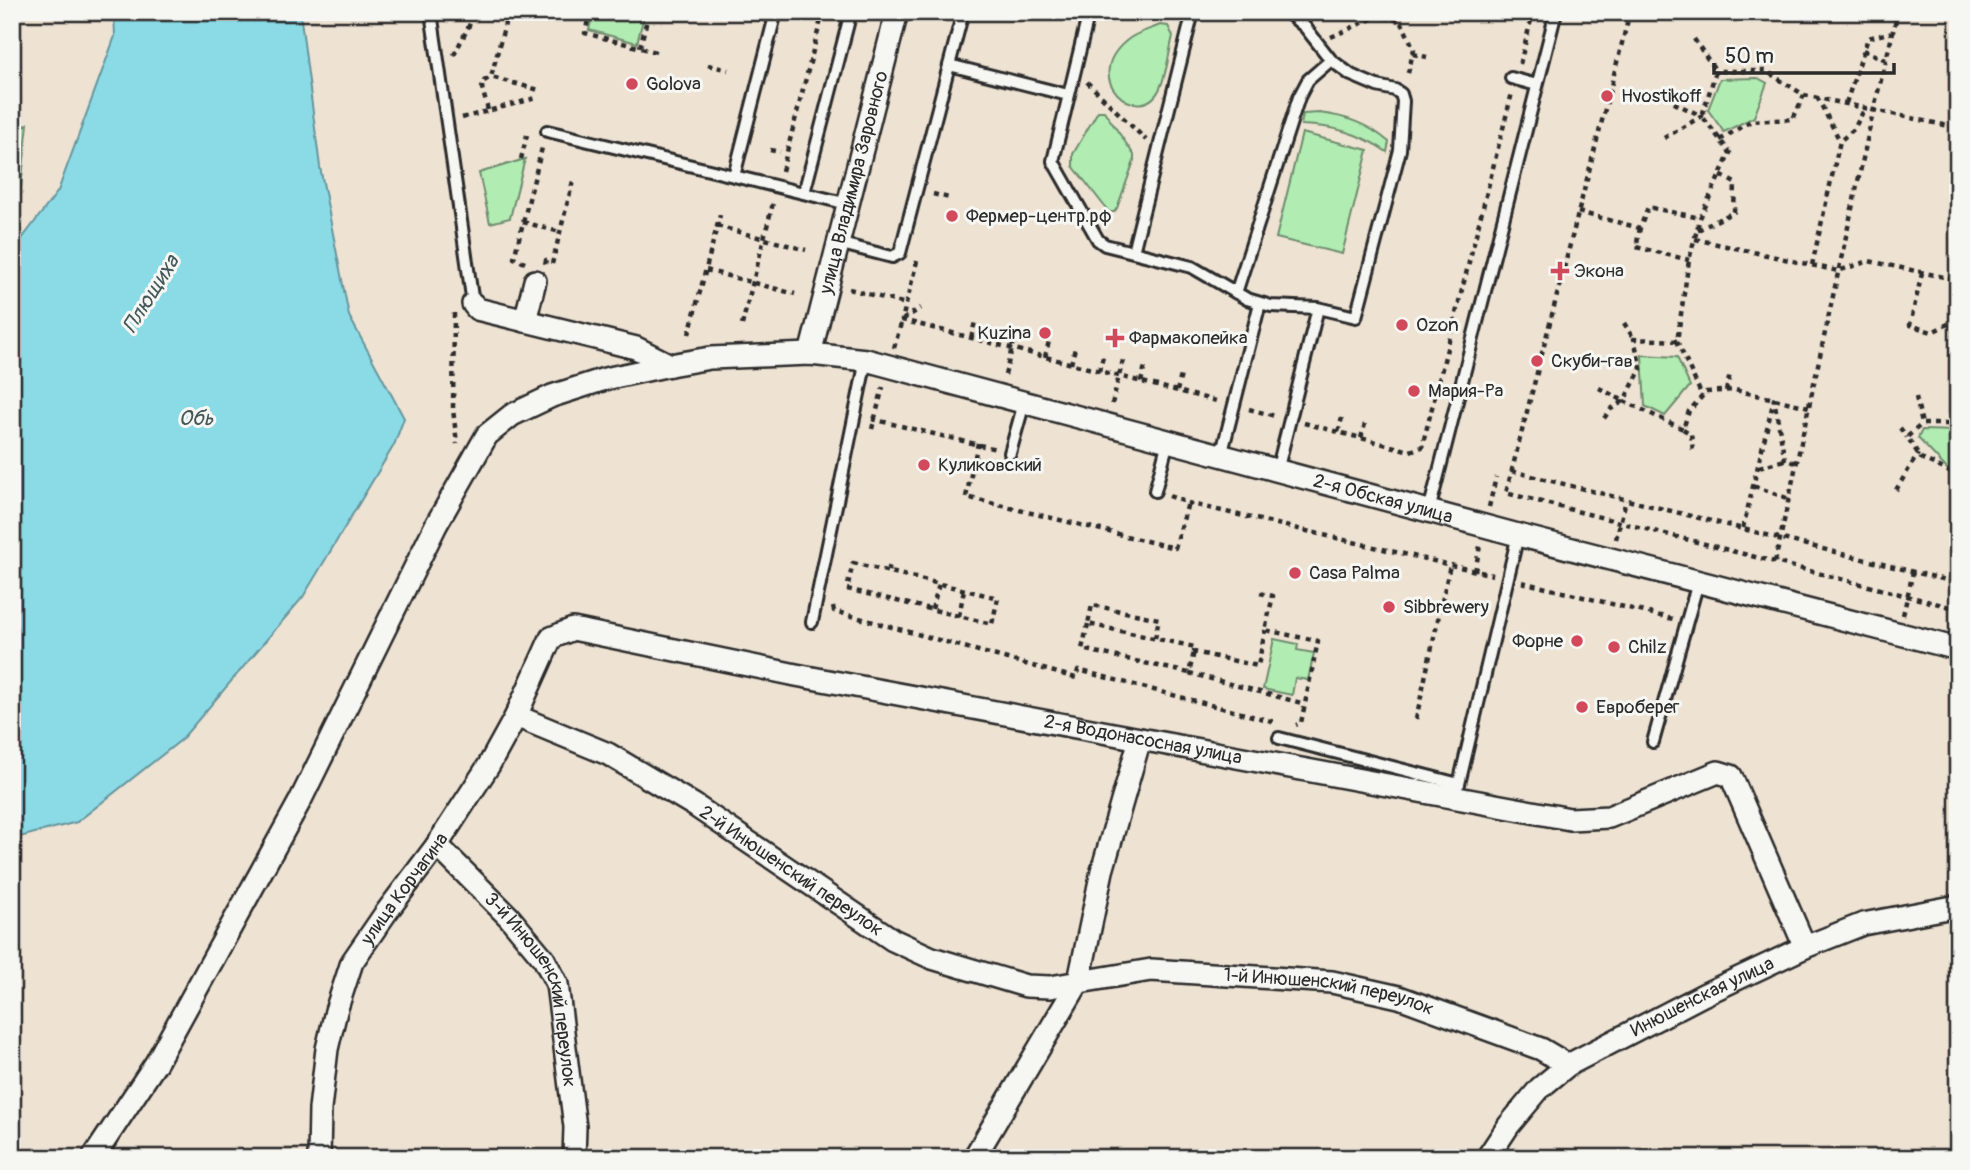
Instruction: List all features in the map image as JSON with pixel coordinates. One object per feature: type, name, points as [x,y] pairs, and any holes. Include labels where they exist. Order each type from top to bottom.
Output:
[{"type":"street","name":"улица Владимира Заровного","points":[[810,354],[897,12]]},
{"type":"street","points":[[524,321],[535,271]]},
{"type":"street","points":[[464,307],[636,348],[670,365]]},
{"type":"street","name":"2-я Обская улица","points":[[93,1158],[156,1063],[300,801],[436,525],[486,435],[512,415],[552,396],[605,379],[710,358],[810,354],[866,360],[1518,535],[1958,649]]},
{"type":"street","name":"2-я Водонасосная улица","points":[[551,638],[573,629],[796,675],[1570,818],[1609,817],[1718,772],[1731,776],[1805,947]]},
{"type":"street","name":"улица Корчагина","points":[[319,1158],[320,1109],[327,1049],[352,962],[437,845],[489,765],[516,716],[551,638]]},
{"type":"street","name":"2-й Инюшенский переулок","points":[[516,716],[608,754],[694,805],[903,945],[932,958],[1027,986],[1050,987],[1079,981]]},
{"type":"street","points":[[974,1158],[1079,981],[1102,871],[1140,739]]},
{"type":"street","name":"3-й Инюшенский переулок","points":[[437,845],[509,917],[544,959],[558,984],[575,1127],[574,1158]]},
{"type":"street","name":"Инюшенская улица","points":[[1487,1158],[1509,1125],[1540,1088],[1568,1065],[1703,995],[1863,923],[1958,906]]},
{"type":"street","name":"1-й Инюшенский переулок","points":[[1079,981],[1151,970],[1332,982],[1424,1005],[1541,1049],[1568,1065]]},
{"type":"lane","points":[[431,12],[464,307]]},
{"type":"lane","points":[[734,176],[776,12]]},
{"type":"lane","points":[[804,193],[851,12]]},
{"type":"lane","points":[[838,243],[892,257],[900,253],[963,12]]},
{"type":"lane","points":[[1089,12],[1052,156],[1054,165],[1098,240],[1105,245],[1192,267],[1236,293],[1260,303],[1318,308],[1353,317],[1359,314],[1399,150],[1402,98],[1395,90],[1351,75],[1331,60],[1305,27],[1287,12]]},
{"type":"lane","points":[[1133,252],[1193,12]]},
{"type":"lane","points":[[1429,511],[1556,12]]},
{"type":"lane","points":[[1236,293],[1299,97],[1308,80],[1331,60]]},
{"type":"lane","points":[[949,65],[1068,95]]},
{"type":"lane","points":[[1514,79],[1537,85]]},
{"type":"lane","points":[[547,131],[848,204]]},
{"type":"lane","points":[[1221,456],[1260,303]]},
{"type":"lane","points":[[1277,471],[1318,308]]},
{"type":"lane","points":[[812,621],[866,360]]},
{"type":"lane","points":[[1010,453],[1024,403]]},
{"type":"lane","points":[[1155,491],[1168,441]]},
{"type":"lane","points":[[1285,736],[1459,784],[1518,535]]},
{"type":"lane","points":[[1653,742],[1698,582]]},
{"type":"path","points":[[440,74],[458,48],[476,12]]},
{"type":"path","points":[[491,77],[508,12]]},
{"type":"path","points":[[590,12],[584,33],[660,52]]},
{"type":"path","points":[[640,47],[649,12]]},
{"type":"path","points":[[742,325],[823,12]]},
{"type":"path","points":[[1402,98],[1413,54],[1413,45],[1401,21],[1403,12]]},
{"type":"path","points":[[902,320],[1410,451],[1422,447],[1533,12]]},
{"type":"path","points":[[1630,12],[1506,493],[1958,610]]},
{"type":"path","points":[[1775,562],[1874,108],[1898,12]]},
{"type":"path","points":[[1936,12],[1958,18]]},
{"type":"path","points":[[1318,43],[1378,14],[1401,21]]},
{"type":"path","points":[[1846,103],[1868,38],[1893,32]]},
{"type":"path","points":[[1694,39],[1716,71]]},
{"type":"path","points":[[1863,50],[1886,60]]},
{"type":"path","points":[[1413,54],[1427,57]]},
{"type":"path","points":[[708,65],[728,70]]},
{"type":"path","points":[[1074,69],[1158,151]]},
{"type":"path","points":[[1716,71],[1766,71],[1804,95],[1866,106],[1958,128]]},
{"type":"path","points":[[1664,138],[1702,116],[1716,71]]},
{"type":"path","points":[[488,110],[482,88],[484,81],[491,77],[539,90]]},
{"type":"path","points":[[1720,140],[1751,121],[1793,119],[1804,95]]},
{"type":"path","points":[[1817,97],[1840,141]]},
{"type":"path","points":[[455,119],[536,98]]},
{"type":"path","points":[[1670,101],[1702,116],[1730,153],[1700,218],[1689,260],[1677,341],[1702,396]]},
{"type":"path","points":[[1812,265],[1840,141],[1854,129],[1866,106]]},
{"type":"path","points":[[521,159],[527,135]]},
{"type":"path","points":[[769,150],[780,152]]},
{"type":"path","points":[[1697,231],[1734,212],[1735,183],[1720,175]]},
{"type":"path","points":[[534,179],[514,260],[535,271],[546,260],[552,263],[574,177]]},
{"type":"path","points":[[930,206],[936,182]]},
{"type":"path","points":[[933,194],[949,198]]},
{"type":"path","points":[[1689,260],[1636,247],[1640,228],[1648,207],[1700,218]]},
{"type":"path","points":[[1578,212],[1640,228]]},
{"type":"path","points":[[679,339],[689,335],[720,215]]},
{"type":"path","points":[[523,222],[560,232]]},
{"type":"path","points":[[717,226],[806,250]]},
{"type":"path","points":[[1695,239],[1838,271],[1869,261],[1958,280]]},
{"type":"path","points":[[871,432],[918,255]]},
{"type":"path","points":[[706,270],[795,294]]},
{"type":"path","points":[[1922,273],[1910,325],[1932,332],[1958,319]]},
{"type":"path","points":[[828,284],[906,304]]},
{"type":"path","points":[[461,482],[453,408],[452,355],[464,307]]},
{"type":"path","points":[[902,320],[922,308]]},
{"type":"path","points":[[971,338],[975,322]]},
{"type":"path","points":[[1602,421],[1611,409],[1624,401],[1641,369],[1634,339],[1624,323]]},
{"type":"path","points":[[999,397],[1016,333]]},
{"type":"path","points":[[1634,339],[1677,341]]},
{"type":"path","points":[[1045,357],[1049,341]]},
{"type":"path","points":[[1071,364],[1075,348]]},
{"type":"path","points":[[1099,371],[1103,355]]},
{"type":"path","points":[[1106,425],[1123,360]]},
{"type":"path","points":[[1141,382],[1145,366]]},
{"type":"path","points":[[1727,391],[1730,374]]},
{"type":"path","points":[[1177,391],[1181,376]]},
{"type":"path","points":[[1600,388],[1691,434],[1693,451]]},
{"type":"path","points":[[1683,429],[1689,411],[1706,392],[1735,390],[1809,407]]},
{"type":"path","points":[[1916,397],[1922,424]]},
{"type":"path","points":[[1774,399],[1785,460]]},
{"type":"path","points":[[1743,528],[1774,399]]},
{"type":"path","points":[[855,415],[1010,453]]},
{"type":"path","points":[[1338,432],[1342,418]]},
{"type":"path","points":[[1361,438],[1365,424]]},
{"type":"path","points":[[1907,437],[1922,424],[1958,424]]},
{"type":"path","points":[[1900,428],[1918,454],[1930,463],[1958,476]]},
{"type":"path","points":[[978,443],[966,497],[1175,548],[1188,503]]},
{"type":"path","points":[[1896,490],[1918,454]]},
{"type":"path","points":[[1758,467],[1785,460],[1797,463]]},
{"type":"path","points":[[1512,471],[1958,583]]},
{"type":"path","points":[[1754,486],[1789,499]]},
{"type":"path","points":[[1155,491],[1188,503],[1688,622]]},
{"type":"path","points":[[1610,559],[1626,499]]},
{"type":"path","points":[[888,571],[891,562]]},
{"type":"path","points":[[853,563],[888,571],[998,598],[992,624],[847,589],[853,563]]},
{"type":"path","points":[[1416,719],[1450,565]]},
{"type":"path","points":[[1898,633],[1913,572]]},
{"type":"path","points":[[932,609],[939,584]]},
{"type":"path","points":[[959,616],[964,590]]},
{"type":"path","points":[[1194,652],[1258,666],[1273,596],[1261,593]]},
{"type":"path","points":[[831,598],[834,611],[848,615],[1076,678],[1078,670],[1279,723]]},
{"type":"path","points":[[1154,638],[1159,619],[1092,605],[1082,649],[1189,673],[1305,704]]},
{"type":"path","points":[[1088,624],[1195,647],[1189,673]]},
{"type":"path","points":[[1265,630],[1318,641],[1301,723]]},
{"type":"path","points":[[1285,736],[1292,727]]},
{"type":"green space","points":[[593,12],[645,12],[637,43],[589,30]]},
{"type":"green space","points":[[1160,25],[1168,26],[1173,36],[1160,88],[1151,100],[1140,104],[1128,101],[1117,94],[1110,82],[1109,69],[1115,53],[1130,38]]},
{"type":"green space","points":[[1758,78],[1767,83],[1754,117],[1724,132],[1708,110],[1720,79]]},
{"type":"green space","points":[[1098,111],[1104,111],[1134,155],[1114,212],[1109,212],[1073,166],[1073,154]]},
{"type":"green space","points":[[1303,114],[1338,116],[1373,130],[1389,142],[1387,152],[1346,132],[1301,125]]},
{"type":"green space","points":[[28,124],[14,250],[12,252],[12,132]]},
{"type":"green space","points":[[1302,133],[1368,150],[1342,254],[1276,238]]},
{"type":"green space","points":[[525,159],[510,218],[490,223],[479,173]]},
{"type":"green space","points":[[1642,355],[1677,357],[1690,386],[1665,416],[1645,406]]},
{"type":"green space","points":[[1922,430],[1958,431],[1958,467],[1948,470],[1918,438]]},
{"type":"green space","points":[[1274,639],[1298,644],[1297,650],[1314,653],[1308,680],[1295,678],[1292,695],[1263,689]]},
{"type":"water","name":"Обь","points":[[114,12],[300,12],[320,167],[349,316],[404,418],[394,445],[303,597],[181,740],[77,822],[12,839],[12,252],[58,191],[115,36]]},
{"type":"place","name":"Golova","points":[[632,84]]},
{"type":"place","name":"Hvostikoff","points":[[1607,96]]},
{"type":"place","name":"Фермер-центр.рф","points":[[952,216]]},
{"type":"place","name":"Экона","points":[[1560,271]]},
{"type":"place","name":"Ozon","points":[[1402,325]]},
{"type":"place","name":"Kuzina","points":[[1045,333]]},
{"type":"place","name":"Фармакопейка","points":[[1115,338]]},
{"type":"place","name":"Скуби-гав","points":[[1537,361]]},
{"type":"place","name":"Мария-Ра","points":[[1414,391]]},
{"type":"place","name":"Куликовский","points":[[924,465]]},
{"type":"place","name":"Casa Palma","points":[[1295,573]]},
{"type":"place","name":"Sibbrewery","points":[[1389,607]]},
{"type":"place","name":"Форне","points":[[1577,641]]},
{"type":"place","name":"Chilz","points":[[1614,647]]},
{"type":"place","name":"Евроберег","points":[[1582,707]]},
{"type":"water label","name":"Плющиха","points":[[151,294]]}]
